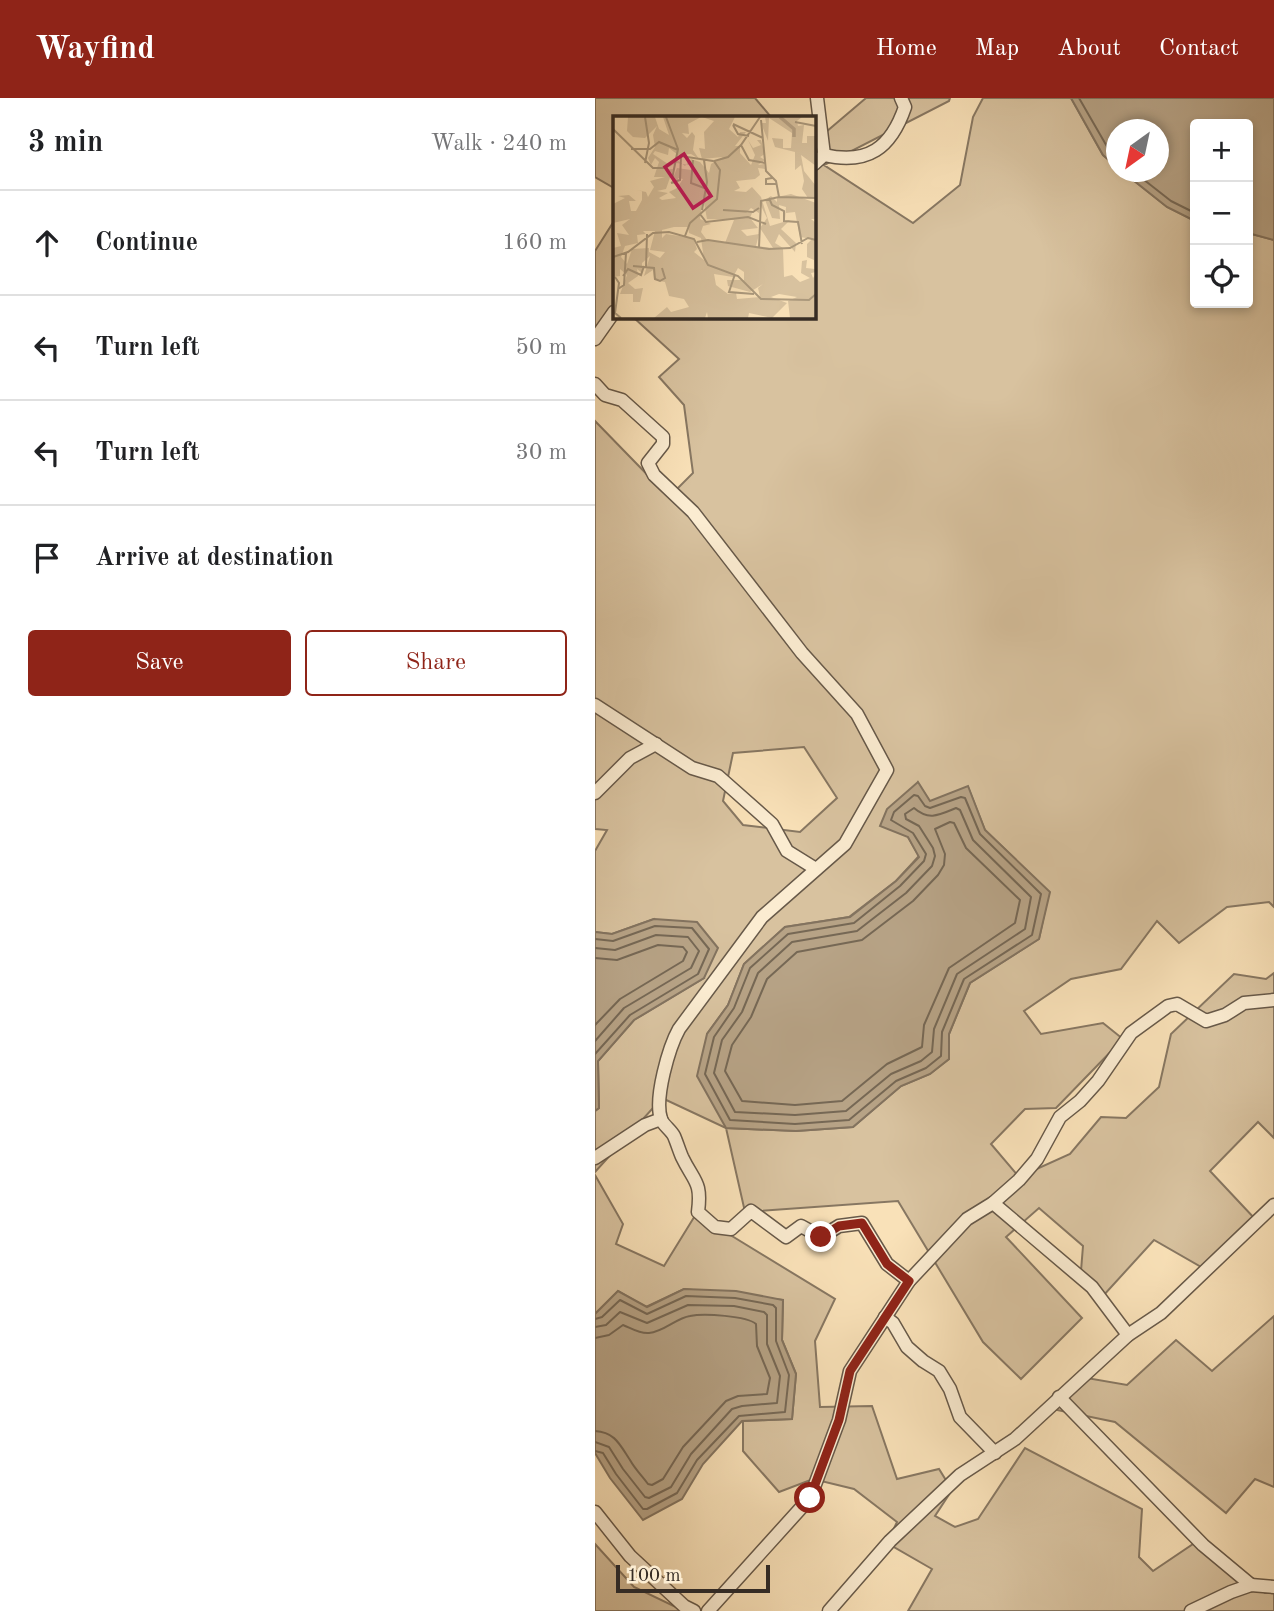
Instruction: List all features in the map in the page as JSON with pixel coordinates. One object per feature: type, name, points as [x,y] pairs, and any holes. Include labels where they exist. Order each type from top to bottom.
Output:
[{"type":"street","points":[[817,98],[824,155]]},
{"type":"street","points":[[824,155],[862,158],[882,147],[898,127],[905,107],[901,98]]},
{"type":"street","points":[[815,163],[824,155]]},
{"type":"street","points":[[595,339],[613,313]]},
{"type":"street","points":[[595,384],[605,395],[622,400],[663,437],[663,444],[648,463],[654,475],[693,512],[802,653],[857,714],[887,770],[845,844],[762,917],[679,1029],[670,1046],[661,1087],[661,1119],[674,1136],[683,1159],[694,1174],[700,1195],[698,1212],[715,1227],[731,1229],[751,1211],[786,1237],[801,1226],[821,1237],[839,1226],[862,1223],[887,1264],[909,1281]]},
{"type":"street","points":[[595,705],[692,768],[718,776],[772,824],[787,852],[816,869]]},
{"type":"street","points":[[595,793],[630,758],[656,744]]},
{"type":"street","points":[[708,1611],[810,1498],[839,1420],[850,1371],[909,1281],[967,1219],[993,1203],[1019,1180],[1037,1159],[1060,1117],[1080,1101],[1098,1081],[1131,1033],[1168,1006],[1177,1004],[1206,1021],[1225,1015],[1244,1003],[1274,1000]]},
{"type":"street","points":[[595,1158],[645,1125],[661,1119]]},
{"type":"street","points":[[993,1203],[1092,1287],[1128,1335]]},
{"type":"street","points":[[829,1611],[890,1541],[960,1475],[1016,1439],[1128,1335],[1161,1313],[1274,1205]]},
{"type":"street","points":[[885,1317],[893,1323],[907,1347],[923,1362],[939,1371],[950,1389],[960,1417],[995,1453]]},
{"type":"street","points":[[1059,1397],[1203,1545],[1251,1586]]},
{"type":"street","points":[[595,1512],[630,1556],[684,1606],[694,1611]]},
{"type":"street","points":[[1191,1611],[1231,1592],[1251,1586],[1274,1587]]},
{"type":"shaded area","points":[[595,98],[755,98],[770,116],[613,116],[613,187],[595,177]]},
{"type":"shaded area","points":[[866,98],[950,98],[949,101],[824,165],[913,223],[960,185],[973,117],[983,98],[1071,98],[1106,158],[1106,182],[1136,182],[1167,207],[1190,218],[1190,308],[1253,308],[1253,234],[1274,240],[1274,907],[1269,902],[1227,907],[1179,943],[1157,921],[1121,969],[1071,979],[1024,1011],[1041,1034],[1103,1023],[1123,1039],[1056,1108],[1025,1109],[991,1144],[1019,1177],[1070,1154],[1101,1117],[1126,1118],[1159,1087],[1171,1034],[1234,974],[1266,979],[1274,973],[1274,1138],[1258,1122],[1210,1171],[1256,1220],[1203,1268],[1154,1240],[1103,1296],[1081,1271],[1083,1246],[1039,1208],[1006,1237],[1082,1318],[1021,1379],[983,1342],[898,1201],[745,1212],[726,1128],[662,1098],[595,1172],[595,1111],[599,1108],[598,1061],[634,1020],[704,978],[654,919],[612,934],[595,932],[595,851],[607,830],[595,829],[595,421],[669,497],[693,473],[684,405],[659,377],[679,359],[634,318],[815,318],[815,132],[826,132]],"holes":[[[804,747],[837,798],[800,832],[743,825],[723,801],[733,753]],[[918,783],[930,802],[968,787],[985,830],[1049,892],[1039,939],[970,983],[949,1034],[949,1059],[930,1074],[901,1086],[853,1127],[796,1131],[726,1128],[707,1034],[728,1005],[744,964],[785,927],[849,917],[896,881],[919,856],[908,837]]]},
{"type":"shaded area","points":[[613,223],[613,315],[595,334],[595,251]]},
{"type":"shaded area","points":[[595,1175],[623,1224],[616,1244],[664,1266],[696,1214],[835,1299],[815,1341],[820,1407],[872,1406],[897,1479],[939,1469],[952,1490],[935,1516],[955,1527],[978,1519],[1025,1448],[1142,1509],[1139,1557],[1153,1571],[1199,1540],[1265,1593],[1274,1593],[1274,1611],[908,1611],[932,1569],[887,1543],[897,1522],[854,1489],[813,1479],[779,1492],[743,1451],[743,1421],[792,1419],[796,1374],[782,1340],[783,1300],[684,1289],[646,1307],[618,1291],[595,1314]]},
{"type":"shaded area","points":[[1274,1316],[1274,1487],[1255,1479],[1226,1513],[1115,1422],[1052,1409],[1087,1378],[1127,1385],[1176,1340],[1212,1371]]},
{"type":"shaded area","points":[[595,1544],[634,1587],[684,1611],[595,1611]]},
{"type":"water","points":[[1071,98],[1274,98],[1274,240],[1253,234],[1253,119],[1190,119],[1190,218],[1167,207],[1136,182],[1169,182],[1169,119],[1106,119],[1106,158]]},
{"type":"water","points":[[918,782],[930,801],[968,786],[985,830],[1050,892],[1039,939],[970,983],[949,1034],[949,1059],[930,1074],[901,1086],[853,1127],[796,1131],[726,1128],[697,1076],[707,1034],[728,1005],[744,964],[785,927],[850,917],[896,881],[919,857],[908,837],[880,826],[887,809]]},
{"type":"water","points":[[654,919],[697,922],[718,948],[704,978],[634,1020],[598,1061],[599,1108],[595,1111],[595,932],[612,934]]},
{"type":"water","points":[[684,1289],[736,1291],[783,1300],[782,1340],[796,1374],[792,1419],[742,1421],[703,1464],[682,1499],[643,1520],[610,1478],[595,1453],[595,1314],[618,1291],[647,1307]]},
{"type":"route","points":[[810,1498],[839,1420],[850,1371],[909,1281],[887,1264],[862,1223],[839,1226],[821,1237]]}]
